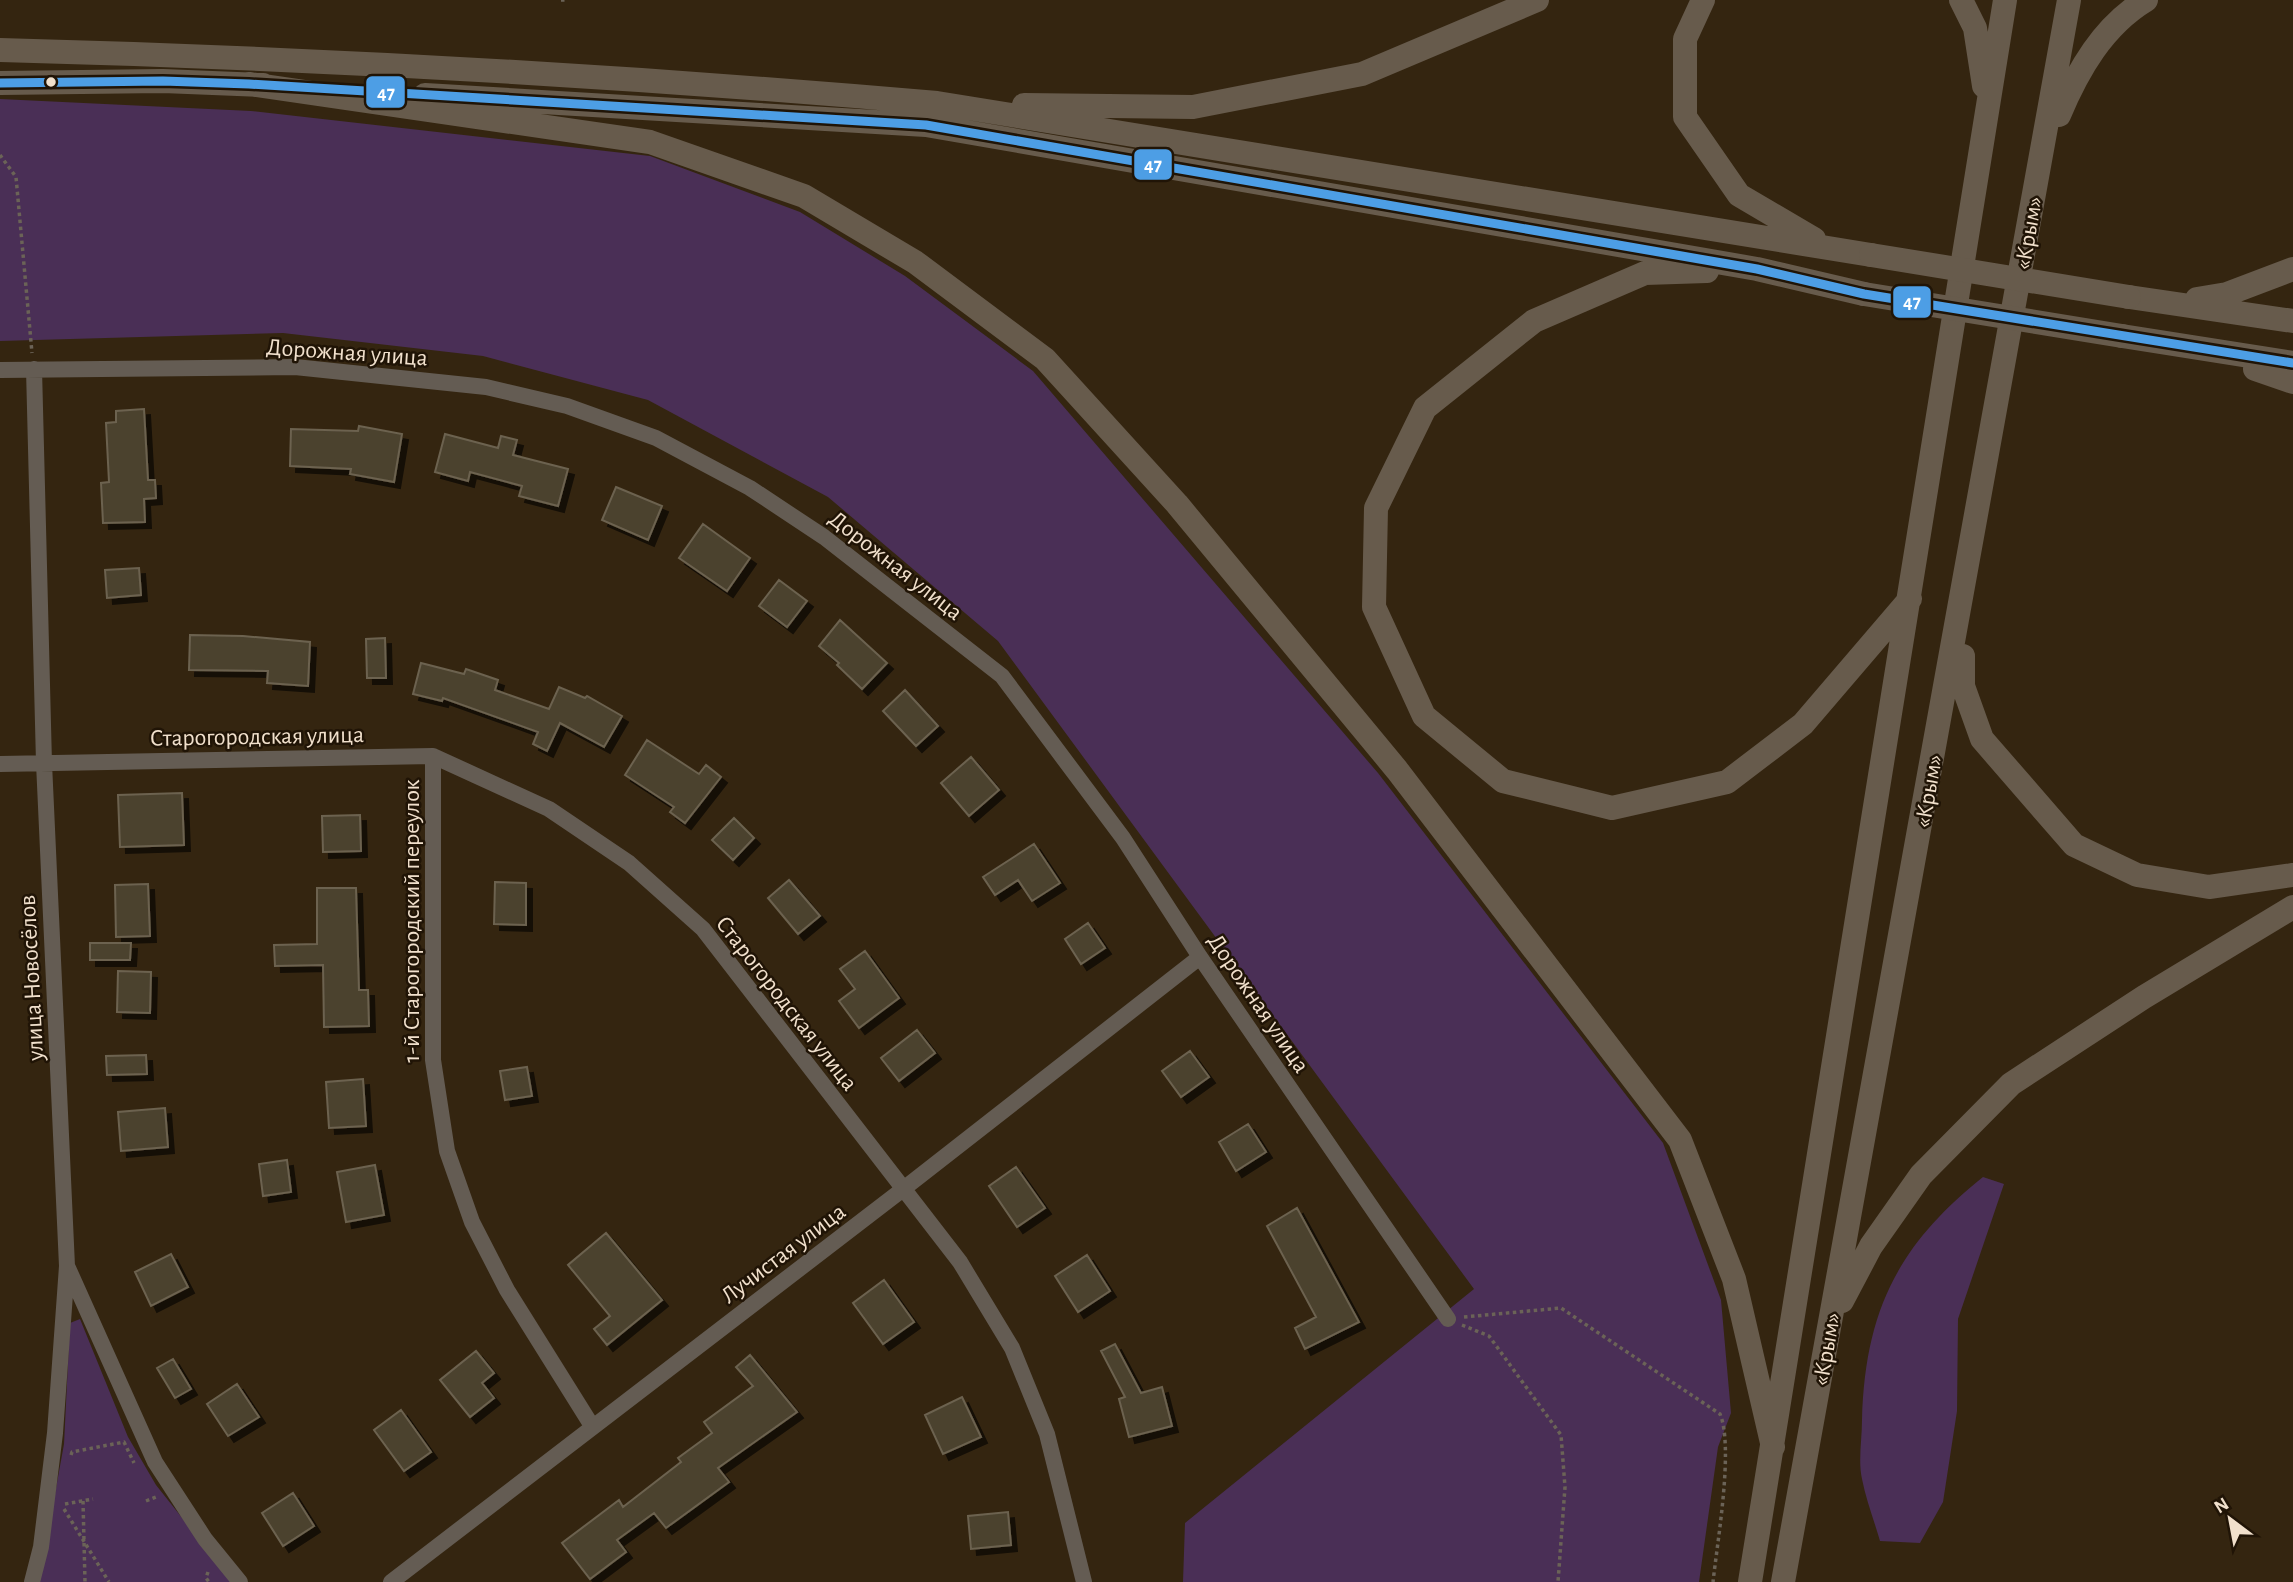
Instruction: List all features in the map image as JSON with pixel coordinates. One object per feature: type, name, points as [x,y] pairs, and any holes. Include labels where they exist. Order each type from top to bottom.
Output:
[{"type":"main road","points":[[0,50],[167,54],[780,90],[937,103],[1193,107],[1362,74],[1537,0]]},
{"type":"main road","points":[[1703,0],[1685,39],[1685,117],[1739,195],[1826,246]]},
{"type":"main road","points":[[1961,0],[1975,28],[1987,109]]},
{"type":"main road","name":"«Крым»","points":[[1750,1582],[2005,0]]},
{"type":"main road","name":"«Крым»","points":[[1783,1582],[1963,599],[2069,0]]},
{"type":"main road","points":[[2041,158],[2077,72],[2123,14],[2146,0]]},
{"type":"main road","points":[[0,83],[163,81],[249,84],[926,125],[1757,269],[1864,294],[2293,363]]},
{"type":"main road","points":[[249,84],[650,142],[804,196],[915,262],[1045,359],[1177,504],[1397,770],[1680,1140],[1734,1279],[1773,1447]]},
{"type":"main road","points":[[937,103],[2129,297],[2293,321]]},
{"type":"main road","points":[[1757,269],[1645,273],[1534,321],[1425,408],[1377,508],[1374,607],[1424,716],[1503,781],[1612,808],[1727,782],[1803,723],[1910,599]]},
{"type":"main road","points":[[2180,303],[2227,294],[2293,269]]},
{"type":"main road","points":[[2198,349],[2293,382]]},
{"type":"main road","points":[[1963,599],[1964,686],[1982,739],[2074,845],[2137,875],[2209,887],[2293,875]]},
{"type":"main road","points":[[1831,1323],[1871,1246],[1921,1175],[2011,1084],[2144,997],[2293,907]]},
{"type":"street","name":"Дорожная улица","points":[[0,370],[296,367],[486,387],[567,406],[656,438],[750,488],[824,537],[1002,676],[1124,838],[1200,957],[1448,1319]]},
{"type":"street","name":"улица Новосёлов","points":[[32,1582],[41,1547],[55,1433],[67,1266],[44,763],[34,369]]},
{"type":"street","name":"Старогородская улица","points":[[0,764],[433,756],[549,809],[628,863],[703,929],[902,1191],[960,1262],[1012,1348],[1047,1434],[1084,1582]]},
{"type":"street","name":"1-й Старогородский переулок","points":[[433,756],[433,1060],[447,1151],[472,1222],[507,1290],[592,1426]]},
{"type":"street","name":"Лучистая улица","points":[[391,1582],[902,1191],[1200,957]]},
{"type":"street","points":[[67,1266],[155,1462],[205,1539],[240,1582]]},
{"type":"path","points":[[0,155],[16,177],[34,369]]},
{"type":"path","points":[[1448,1319],[1562,1308],[1720,1414],[1723,1422],[1724,1458],[1713,1582]]},
{"type":"path","points":[[1448,1319],[1489,1336],[1561,1434],[1565,1487],[1558,1582]]},
{"type":"path","points":[[70,1465],[72,1451],[124,1442],[137,1468]]},
{"type":"path","points":[[150,1487],[164,1507]]},
{"type":"path","points":[[62,1523],[66,1491]]},
{"type":"path","points":[[146,1501],[156,1497]]},
{"type":"path","points":[[64,1507],[93,1499]]},
{"type":"path","points":[[83,1501],[85,1582]]},
{"type":"path","points":[[64,1507],[109,1582]]},
{"type":"path","points":[[209,1582],[206,1578],[210,1569]]},
{"type":"shaded area","points":[[0,99],[251,111],[650,156],[800,212],[905,276],[1033,371],[1378,773],[1663,1143],[1721,1300],[1731,1413],[1718,1447],[1699,1582],[1183,1582],[1185,1523],[1474,1289],[998,641],[828,497],[648,400],[483,356],[283,333],[0,341]]},
{"type":"shaded area","points":[[1983,1177],[2004,1184],[1958,1319],[1957,1411],[1943,1502],[1920,1543],[1880,1541],[1864,1487],[1860,1457],[1865,1381],[1870,1346],[1879,1313],[1908,1255],[1954,1202]]},
{"type":"shaded area","points":[[80,1319],[128,1437],[156,1485],[233,1582],[39,1582],[64,1444],[70,1323]]},
{"type":"building","points":[[144,409],[148,480],[155,480],[156,498],[144,499],[145,522],[103,523],[101,483],[109,482],[106,423],[116,422],[116,411]]},
{"type":"building","points":[[359,426],[402,434],[394,482],[350,474],[351,469],[290,466],[291,429],[358,431]]},
{"type":"building","points":[[445,434],[498,448],[501,436],[517,440],[513,455],[568,469],[558,506],[519,496],[522,486],[470,472],[468,481],[435,472]]},
{"type":"building","points":[[616,487],[662,506],[648,540],[602,520]]},
{"type":"building","points":[[703,524],[750,558],[727,591],[679,558]]},
{"type":"building","points":[[139,568],[141,595],[107,598],[105,570]]},
{"type":"building","points":[[779,580],[807,601],[787,627],[759,606]]},
{"type":"building","points":[[840,620],[887,663],[862,689],[837,665],[839,663],[819,646]]},
{"type":"building","points":[[190,635],[310,642],[308,686],[267,683],[268,671],[189,670]]},
{"type":"building","points":[[385,638],[386,678],[367,678],[366,639]]},
{"type":"building","points":[[421,663],[464,674],[466,669],[498,680],[495,690],[549,709],[559,687],[585,698],[587,696],[622,716],[604,747],[560,723],[547,751],[533,744],[538,732],[443,698],[442,701],[413,694]]},
{"type":"building","points":[[905,690],[938,726],[916,746],[883,711]]},
{"type":"building","points":[[647,740],[699,774],[706,765],[721,777],[685,823],[670,812],[674,807],[625,775]]},
{"type":"building","points":[[971,757],[999,790],[969,816],[941,783]]},
{"type":"building","points":[[182,793],[184,845],[120,847],[118,795]]},
{"type":"building","points":[[360,815],[361,851],[323,852],[322,816]]},
{"type":"building","points":[[734,818],[754,838],[733,860],[712,840]]},
{"type":"building","points":[[1034,844],[1060,883],[1032,901],[1018,880],[995,895],[983,877]]},
{"type":"building","points":[[789,880],[820,916],[798,934],[768,898]]},
{"type":"building","points":[[495,882],[526,883],[526,925],[494,924]]},
{"type":"building","points":[[148,884],[150,936],[116,937],[115,885]]},
{"type":"building","points":[[317,888],[356,888],[359,990],[368,990],[369,1026],[324,1027],[323,965],[275,966],[274,945],[317,944]]},
{"type":"building","points":[[1088,923],[1105,948],[1081,964],[1065,939]]},
{"type":"building","points":[[90,943],[131,943],[130,960],[90,960]]},
{"type":"building","points":[[865,951],[899,998],[859,1028],[839,1001],[855,989],[840,969]]},
{"type":"building","points":[[118,971],[151,972],[150,1013],[117,1012]]},
{"type":"building","points":[[917,1030],[935,1053],[899,1081],[881,1058]]},
{"type":"building","points":[[1190,1051],[1209,1077],[1181,1097],[1162,1071]]},
{"type":"building","points":[[146,1055],[147,1074],[107,1075],[106,1056]]},
{"type":"building","points":[[527,1067],[532,1096],[505,1100],[500,1071]]},
{"type":"building","points":[[363,1079],[366,1126],[329,1128],[326,1082]]},
{"type":"building","points":[[165,1108],[168,1147],[121,1151],[118,1112]]},
{"type":"building","points":[[1248,1124],[1266,1152],[1236,1171],[1219,1142]]},
{"type":"building","points":[[287,1160],[291,1192],[263,1196],[259,1164]]},
{"type":"building","points":[[375,1165],[384,1215],[346,1222],[337,1172]]},
{"type":"building","points":[[1016,1167],[1045,1208],[1017,1227],[989,1186]]},
{"type":"building","points":[[1297,1208],[1359,1322],[1305,1349],[1295,1328],[1316,1317],[1267,1226]]},
{"type":"building","points":[[606,1233],[662,1300],[607,1345],[594,1329],[610,1316],[568,1265]]},
{"type":"building","points":[[171,1254],[188,1287],[151,1306],[135,1272]]},
{"type":"building","points":[[1087,1255],[1110,1291],[1078,1312],[1055,1276]]},
{"type":"building","points":[[884,1280],[914,1322],[883,1344],[853,1303]]},
{"type":"building","points":[[1115,1344],[1141,1393],[1162,1387],[1172,1426],[1129,1437],[1119,1399],[1125,1397],[1101,1351]]},
{"type":"building","points":[[476,1351],[494,1373],[482,1383],[494,1398],[470,1417],[440,1380]]},
{"type":"building","points":[[750,1355],[797,1412],[718,1468],[729,1482],[666,1528],[654,1513],[617,1540],[626,1552],[590,1579],[562,1543],[619,1500],[623,1507],[681,1462],[678,1458],[712,1433],[704,1422],[753,1386],[736,1367]]},
{"type":"building","points":[[173,1359],[191,1389],[175,1398],[157,1368]]},
{"type":"building","points":[[237,1384],[259,1417],[228,1436],[207,1404]]},
{"type":"building","points":[[962,1397],[981,1437],[943,1454],[925,1415]]},
{"type":"building","points":[[401,1410],[431,1452],[404,1471],[374,1430]]},
{"type":"building","points":[[293,1493],[314,1526],[283,1546],[262,1513]]},
{"type":"building","points":[[1008,1512],[1011,1545],[971,1549],[968,1516]]},
{"type":"transit line","name":"47","points":[[0,83],[163,81],[249,84],[926,125],[1757,269],[1864,294],[2293,363]]}]
